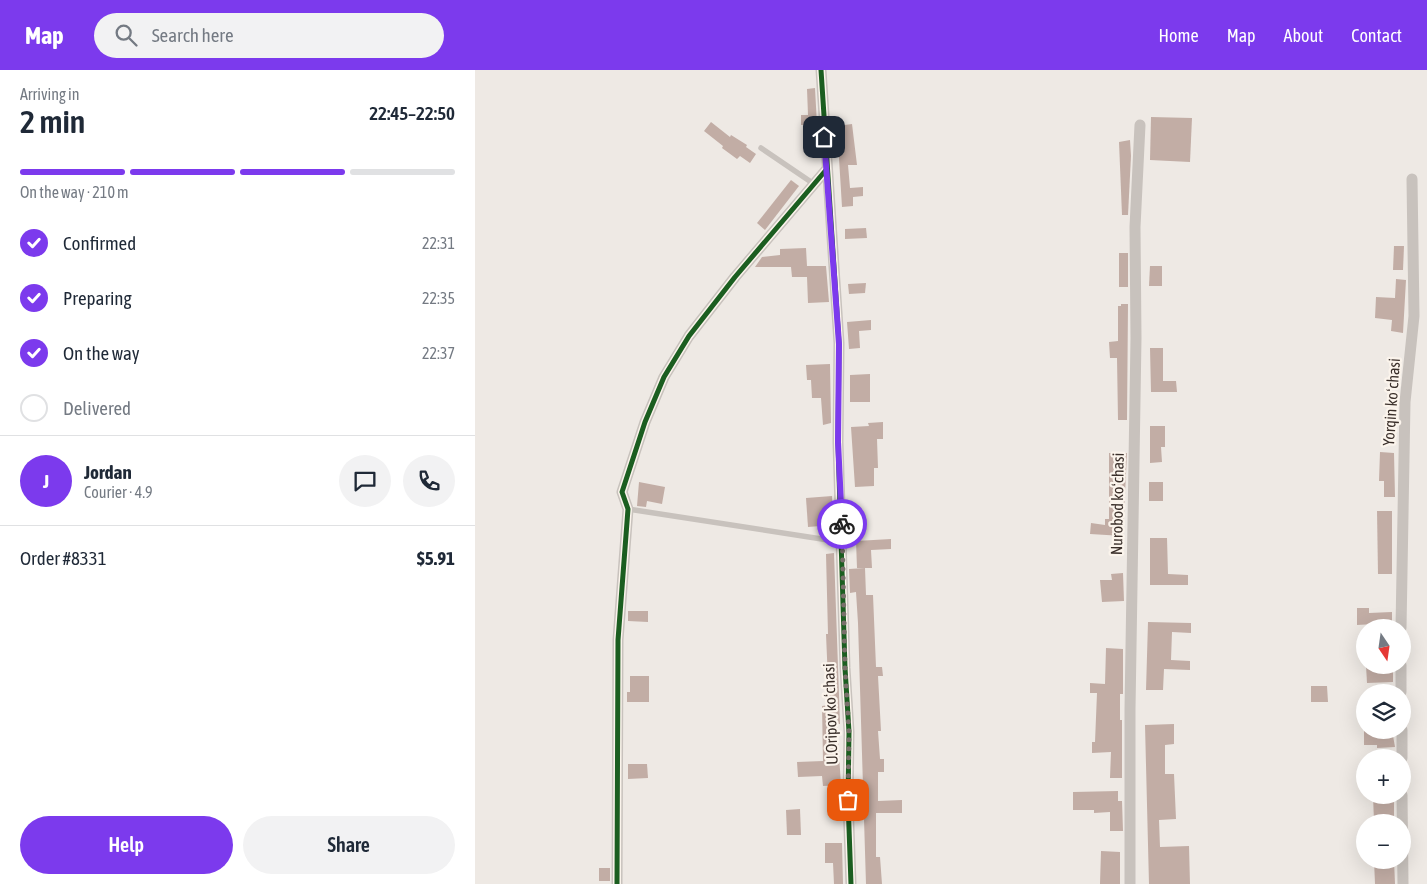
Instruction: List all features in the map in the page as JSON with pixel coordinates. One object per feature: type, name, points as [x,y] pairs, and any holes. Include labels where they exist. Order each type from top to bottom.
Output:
[{"type":"street","name":"U.Oripov koʻchasi","points":[[821,70],[826,170],[839,344],[838,442],[845,668],[849,732],[848,800],[851,884]]},
{"type":"street","name":"Nurobod koʻchasi","points":[[1130,884],[1130,709],[1136,338],[1135,227],[1140,125]]},
{"type":"street","points":[[617,884],[618,640],[629,509],[622,492],[645,422],[664,377],[701,321],[735,277],[826,170]]},
{"type":"street","name":"Yorqin koʻchasi","points":[[1401,619],[1405,402],[1414,316],[1413,179]]},
{"type":"street","points":[[1402,804],[1403,884]]},
{"type":"lane","points":[[761,148],[814,184]]},
{"type":"lane","points":[[629,509],[842,542]]},
{"type":"building","points":[[815,88],[817,125],[801,125],[801,115],[808,115],[807,89]]},
{"type":"building","points":[[1151,117],[1192,118],[1190,162],[1150,160]]},
{"type":"building","points":[[711,122],[730,137],[731,135],[747,145],[746,147],[756,154],[750,163],[740,156],[737,159],[704,131]]},
{"type":"building","points":[[852,124],[857,165],[848,165],[850,188],[863,187],[863,196],[853,197],[853,206],[842,207],[837,126]]},
{"type":"building","points":[[1130,140],[1128,215],[1122,215],[1119,142]]},
{"type":"building","points":[[791,180],[799,186],[765,230],[757,223]]},
{"type":"building","points":[[866,228],[867,238],[845,239],[845,229]]},
{"type":"building","points":[[1394,246],[1404,246],[1403,270],[1393,270]]},
{"type":"building","points":[[806,248],[807,266],[826,266],[829,302],[808,303],[807,277],[792,277],[791,267],[755,267],[762,257],[780,255],[780,249]]},
{"type":"building","points":[[1119,253],[1128,253],[1128,287],[1119,287]]},
{"type":"building","points":[[1150,266],[1162,266],[1162,286],[1149,286]]},
{"type":"building","points":[[1396,279],[1406,280],[1403,333],[1391,331],[1392,320],[1375,318],[1376,297],[1395,298]]},
{"type":"building","points":[[866,283],[865,293],[849,294],[848,284]]},
{"type":"building","points":[[1121,304],[1128,304],[1127,420],[1118,420],[1117,358],[1110,358],[1109,342],[1118,341],[1118,306],[1121,306]]},
{"type":"building","points":[[871,320],[871,330],[859,331],[860,348],[849,349],[847,322]]},
{"type":"building","points":[[1150,348],[1163,348],[1163,381],[1176,381],[1177,392],[1151,392]]},
{"type":"building","points":[[830,364],[831,423],[823,425],[821,398],[812,398],[811,380],[807,380],[806,365]]},
{"type":"building","points":[[870,374],[870,402],[850,402],[850,375]]},
{"type":"building","points":[[883,422],[883,439],[877,439],[878,468],[874,468],[874,486],[855,487],[851,427],[869,426],[868,423]]},
{"type":"building","points":[[1150,426],[1165,426],[1165,447],[1161,447],[1162,462],[1150,463]]},
{"type":"building","points":[[1380,452],[1394,453],[1395,497],[1384,497],[1384,481],[1379,481]]},
{"type":"building","points":[[1109,453],[1127,453],[1123,536],[1090,534],[1091,523],[1105,525],[1105,519],[1109,519]]},
{"type":"building","points":[[639,482],[665,487],[662,504],[647,501],[646,507],[637,506]]},
{"type":"building","points":[[1149,482],[1163,482],[1163,501],[1149,501]]},
{"type":"building","points":[[832,496],[833,525],[808,527],[806,498]]},
{"type":"building","points":[[1377,511],[1392,511],[1392,574],[1378,574]]},
{"type":"building","points":[[1150,538],[1167,538],[1168,574],[1188,575],[1188,585],[1150,585]]},
{"type":"building","points":[[891,539],[891,549],[871,550],[872,568],[857,568],[856,541]]},
{"type":"building","points":[[834,553],[840,724],[837,724],[841,785],[823,786],[822,776],[798,777],[797,762],[823,761],[822,706],[829,705],[826,634],[828,634],[826,554]]},
{"type":"building","points":[[865,568],[866,595],[873,595],[876,667],[882,667],[883,676],[878,676],[881,731],[878,731],[880,759],[884,759],[884,772],[878,772],[878,801],[902,800],[902,813],[876,813],[876,857],[880,857],[882,884],[866,884],[858,623],[856,592],[850,593],[849,569]]},
{"type":"building","points":[[1123,573],[1124,601],[1102,602],[1100,580],[1112,580],[1111,574]]},
{"type":"building","points":[[1357,608],[1369,608],[1369,613],[1392,612],[1392,619],[1357,619]]},
{"type":"building","points":[[628,611],[648,611],[648,622],[628,621]]},
{"type":"building","points":[[1148,622],[1191,623],[1191,633],[1172,632],[1171,660],[1190,661],[1190,670],[1164,669],[1163,690],[1146,690]]},
{"type":"building","points":[[1106,648],[1123,649],[1123,694],[1120,694],[1122,778],[1110,778],[1111,752],[1092,753],[1092,742],[1095,742],[1097,693],[1090,693],[1090,683],[1105,684]]},
{"type":"building","points":[[1366,674],[1393,674],[1393,682],[1367,683]]},
{"type":"building","points":[[630,676],[649,676],[649,702],[627,702],[627,692],[630,692]]},
{"type":"building","points":[[1311,686],[1327,686],[1328,702],[1311,702]]},
{"type":"building","points":[[1174,724],[1174,744],[1165,745],[1165,774],[1174,774],[1176,819],[1159,820],[1160,847],[1189,846],[1190,884],[1149,884],[1145,725]]},
{"type":"building","points":[[1364,739],[1394,739],[1395,747],[1377,748],[1377,745],[1364,745]]},
{"type":"building","points":[[628,764],[647,764],[648,778],[628,779]]},
{"type":"building","points":[[1118,791],[1118,801],[1122,801],[1123,831],[1110,831],[1110,812],[1094,813],[1094,810],[1073,810],[1073,792]]},
{"type":"building","points":[[1373,804],[1394,804],[1394,814],[1374,814]]},
{"type":"building","points":[[800,809],[801,835],[787,835],[786,810]]},
{"type":"building","points":[[825,843],[842,843],[843,884],[834,884],[833,863],[825,863]]},
{"type":"building","points":[[1101,851],[1120,852],[1120,884],[1100,884]]},
{"type":"building","points":[[599,868],[610,868],[610,881],[599,881]]},
{"type":"building","points":[[1374,869],[1394,869],[1395,884],[1375,884]]},
{"type":"cycle path","points":[[821,70],[839,343],[838,442],[845,668],[849,732],[848,800],[851,884]]},
{"type":"cycle path","points":[[617,884],[618,640],[628,509],[622,492],[645,422],[664,377],[689,336],[735,277],[826,170]]},
{"type":"way so far","points":[[842,524],[845,668],[849,732],[848,800]]},
{"type":"route","points":[[824,137],[839,344],[838,442],[842,524]]}]
